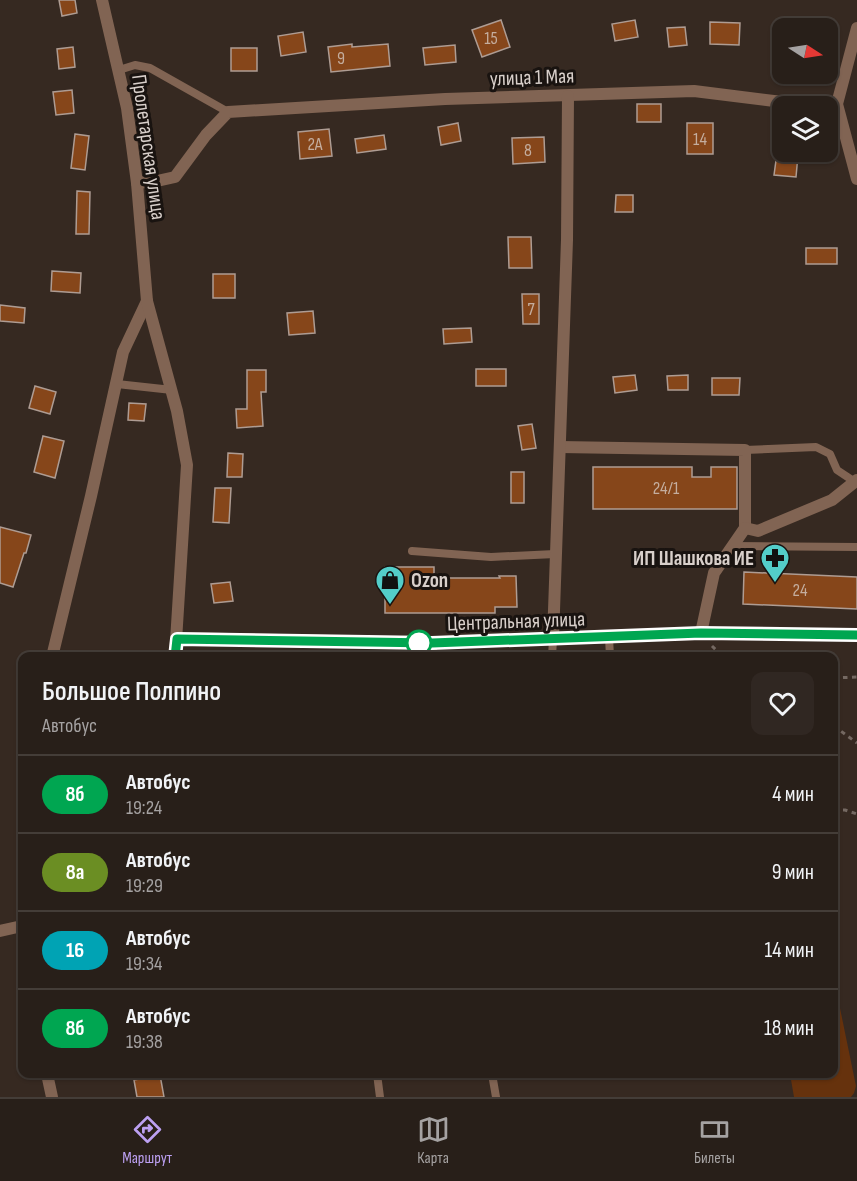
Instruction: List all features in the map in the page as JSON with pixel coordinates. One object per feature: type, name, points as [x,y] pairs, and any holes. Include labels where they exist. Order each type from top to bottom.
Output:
[{"type":"street","name":"Пролетарская улица","points":[[102,0],[127,108],[137,183],[147,301]]},
{"type":"street","points":[[838,100],[857,28]]},
{"type":"street","name":"улица 1 Мая","points":[[228,112],[445,99],[694,91],[772,101]]},
{"type":"street","points":[[553,639],[567,240],[568,96]]},
{"type":"street","points":[[838,108],[857,178]]},
{"type":"street","points":[[137,183],[157,182],[175,177],[206,135],[228,112]]},
{"type":"street","points":[[53,652],[123,352],[147,301]]},
{"type":"street","points":[[147,301],[172,390],[187,465],[176,652]]},
{"type":"street","points":[[560,447],[745,450],[745,528],[714,573],[701,633]]},
{"type":"street","points":[[745,528],[758,531],[832,500],[856,481]]},
{"type":"street","name":"Центральная улица","points":[[177,639],[432,643],[701,633],[857,634]]},
{"type":"street","points":[[0,931],[18,927]]},
{"type":"street","points":[[47,1078],[52,1097]]},
{"type":"lane","points":[[119,70],[135,66],[150,68],[228,112]]},
{"type":"lane","points":[[117,384],[172,390]]},
{"type":"lane","points":[[745,450],[816,447],[830,454],[837,470],[856,481]]},
{"type":"lane","points":[[732,546],[857,547]]},
{"type":"lane","points":[[412,551],[492,557],[555,554]]},
{"type":"lane","points":[[609,637],[610,652]]},
{"type":"lane","points":[[552,652],[553,639]]},
{"type":"lane","points":[[432,643],[433,652]]},
{"type":"lane","points":[[378,1078],[380,1097]]},
{"type":"lane","points":[[493,1078],[496,1097]]},
{"type":"path","points":[[838,678],[857,677]]},
{"type":"path","points":[[838,729],[857,743]]},
{"type":"path","points":[[838,810],[857,814]]},
{"type":"shaded area","points":[[838,998],[856,1086],[854,1093],[851,1097],[794,1097],[791,1078],[838,1078]]},
{"type":"building","points":[[59,0],[75,0],[77,13],[62,16]]},
{"type":"building","points":[[501,20],[510,47],[482,57],[472,30]]},
{"type":"building","points":[[635,20],[638,37],[615,41],[612,24]]},
{"type":"building","points":[[710,22],[740,23],[739,45],[710,44]]},
{"type":"building","points":[[685,27],[687,45],[669,47],[667,28]]},
{"type":"building","points":[[303,32],[306,52],[281,56],[278,36]]},
{"type":"building","points":[[352,44],[352,47],[388,44],[390,66],[331,72],[328,47]]},
{"type":"building","points":[[455,45],[456,62],[425,65],[423,48]]},
{"type":"building","points":[[73,47],[75,67],[59,69],[57,49]]},
{"type":"building","points":[[231,48],[257,48],[257,71],[231,71]]},
{"type":"building","points":[[72,90],[74,113],[56,115],[53,92]]},
{"type":"building","points":[[637,104],[661,104],[661,122],[637,122]]},
{"type":"building","points":[[458,123],[461,141],[441,145],[438,127]]},
{"type":"building","points":[[687,123],[713,123],[713,154],[687,154]]},
{"type":"building","points":[[329,129],[332,156],[300,159],[298,132]]},
{"type":"building","points":[[75,134],[89,136],[85,170],[71,168]]},
{"type":"building","points":[[384,135],[386,149],[357,153],[355,139]]},
{"type":"building","points":[[544,137],[545,162],[513,164],[512,138]]},
{"type":"building","points":[[776,162],[797,162],[796,177],[774,175]]},
{"type":"building","points":[[77,191],[90,192],[89,234],[76,234]]},
{"type":"building","points":[[616,195],[633,195],[633,212],[615,212]]},
{"type":"building","points":[[508,237],[531,237],[532,268],[509,268]]},
{"type":"building","points":[[806,248],[837,248],[837,264],[806,264]]},
{"type":"building","points":[[52,271],[81,273],[80,293],[51,291]]},
{"type":"building","points":[[213,274],[235,274],[235,298],[213,298]]},
{"type":"building","points":[[522,294],[539,294],[539,324],[523,324]]},
{"type":"building","points":[[0,305],[25,308],[24,323],[0,321]]},
{"type":"building","points":[[313,311],[315,333],[289,335],[287,313]]},
{"type":"building","points":[[471,328],[472,342],[444,344],[443,329]]},
{"type":"building","points":[[476,369],[506,369],[506,386],[476,386]]},
{"type":"building","points":[[247,370],[266,370],[266,392],[261,392],[263,426],[237,428],[236,409],[247,409]]},
{"type":"building","points":[[635,375],[637,390],[615,393],[613,377]]},
{"type":"building","points":[[688,375],[688,390],[668,390],[667,376]]},
{"type":"building","points":[[712,378],[740,378],[739,395],[712,395]]},
{"type":"building","points":[[35,386],[56,392],[50,414],[29,408]]},
{"type":"building","points":[[129,403],[146,404],[144,421],[128,420]]},
{"type":"building","points":[[532,424],[536,448],[522,450],[518,426]]},
{"type":"building","points":[[43,436],[64,441],[55,478],[34,472]]},
{"type":"building","points":[[228,453],[243,454],[242,477],[227,477]]},
{"type":"building","points":[[593,467],[692,467],[692,477],[711,477],[711,467],[737,467],[737,509],[593,509]]},
{"type":"building","points":[[511,472],[524,472],[524,503],[511,503]]},
{"type":"building","points":[[215,488],[231,488],[229,523],[213,522]]},
{"type":"building","points":[[0,527],[31,535],[13,587],[0,583]]},
{"type":"building","points":[[385,567],[434,567],[434,578],[516,576],[517,607],[495,607],[495,613],[385,613]]},
{"type":"building","points":[[744,572],[857,577],[857,609],[743,604]]},
{"type":"building","points":[[230,582],[233,601],[214,603],[211,584]]},
{"type":"building","points":[[161,1078],[164,1097],[137,1097],[134,1080]]},
{"type":"bus line","name":"8б","points":[[176,652],[177,639],[432,643],[701,633],[857,635]]},
{"type":"place","name":"ИП Шашкова ИЕ","points":[[775,584]]},
{"type":"place","name":"Ozon","points":[[390,606]]}]
